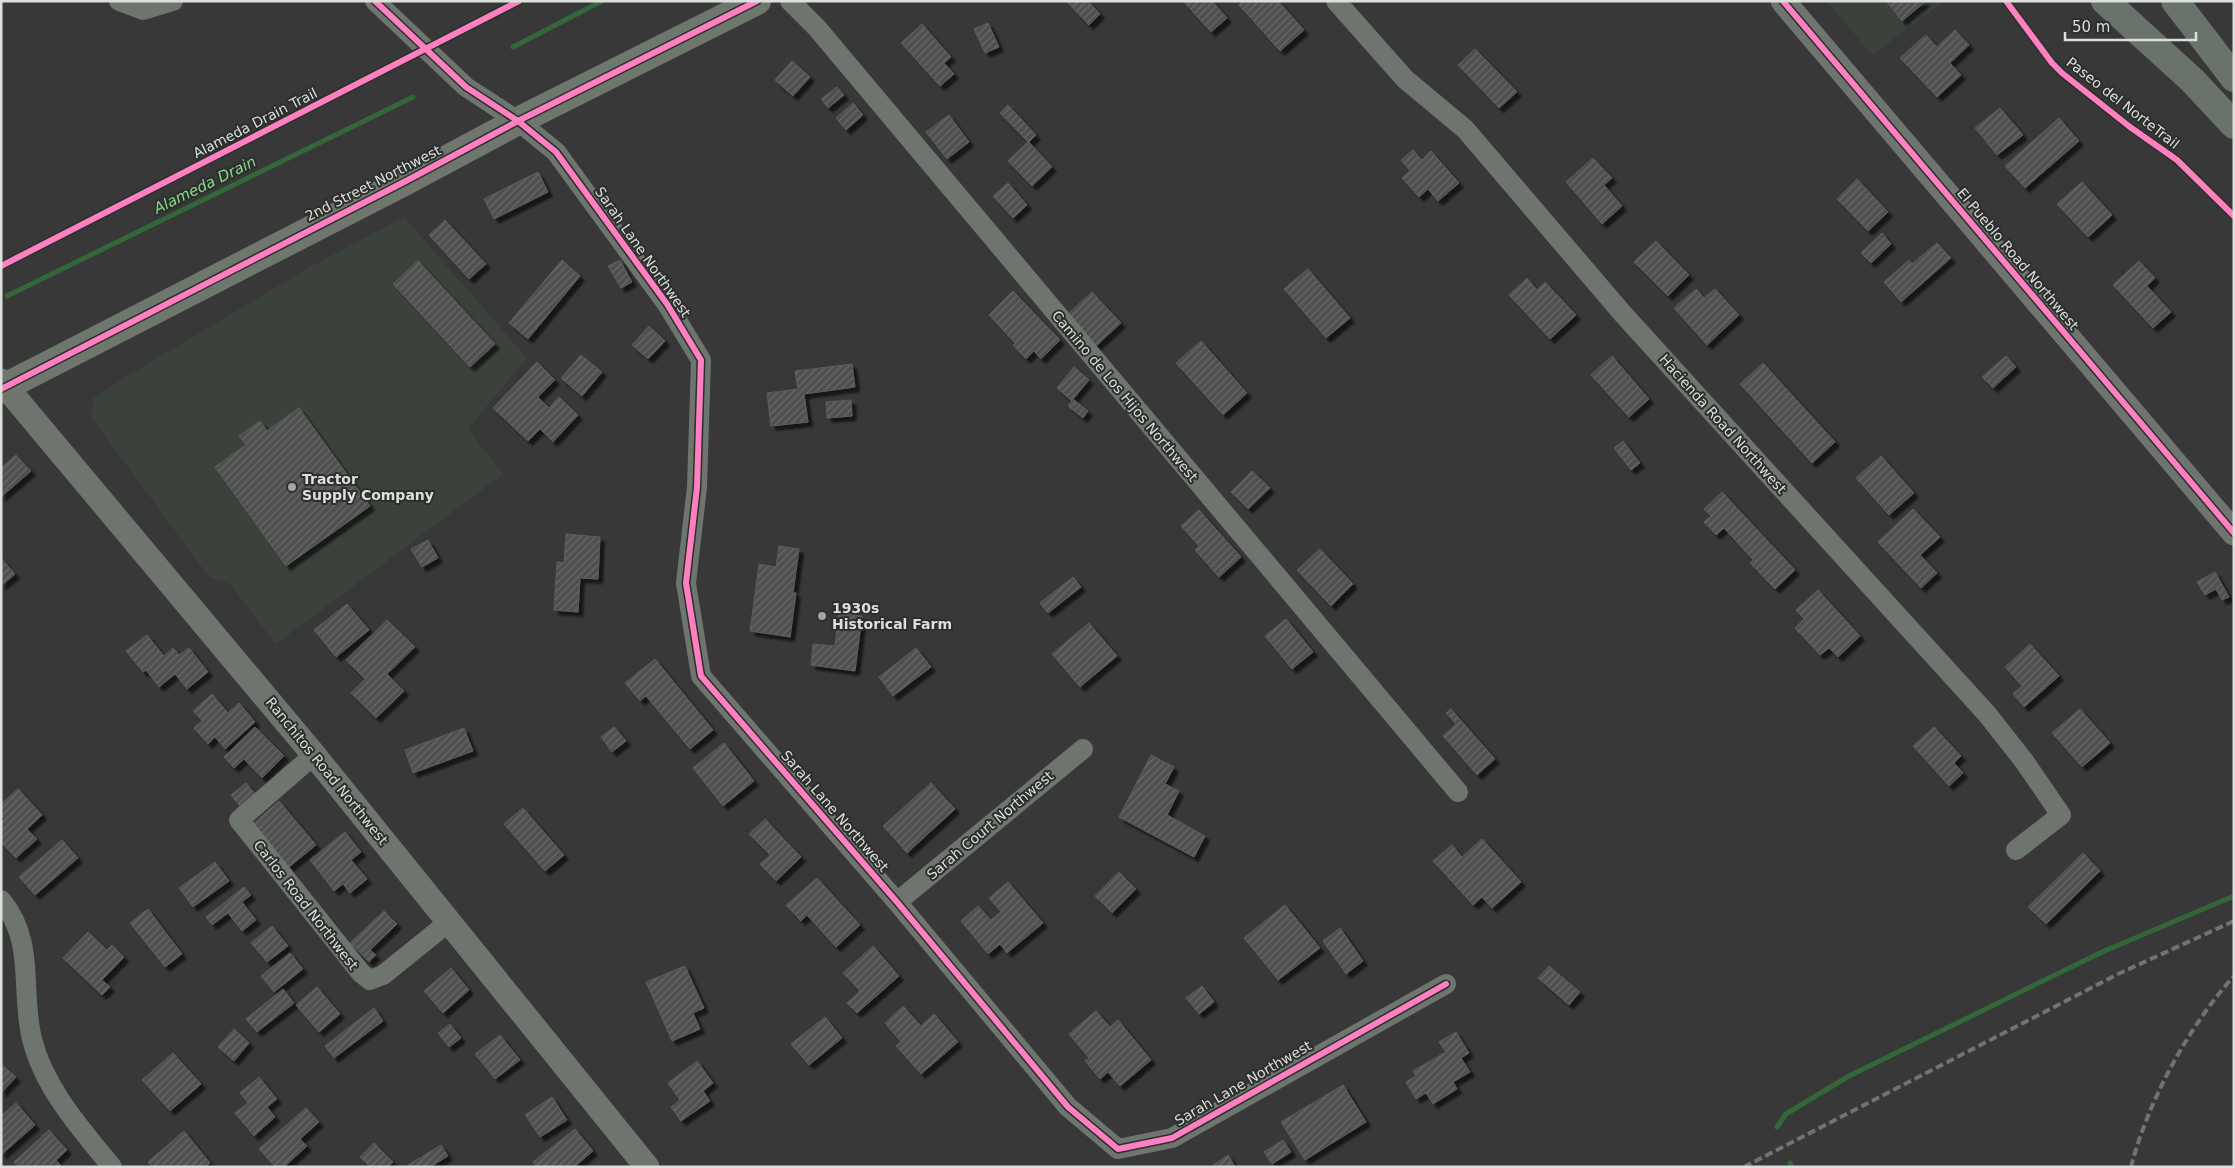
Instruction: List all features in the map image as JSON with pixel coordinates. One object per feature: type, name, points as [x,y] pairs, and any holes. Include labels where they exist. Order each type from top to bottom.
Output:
[{"type":"highway","points":[[2105,1],[2192,80],[2234,126]]},
{"type":"highway","points":[[2175,1],[2234,78]]},
{"type":"main road","name":"2nd Street Northwest","points":[[3,385],[758,1]]},
{"type":"street","points":[[118,1],[143,10],[173,1]]},
{"type":"street","name":"Sarah Lane Northwest","points":[[375,1],[466,87],[518,122],[556,152],[667,304],[701,360],[697,487],[686,583],[701,676],[897,902],[1068,1107],[1118,1149],[1172,1138],[1446,984]]},
{"type":"street","name":"Camino de Los Hijos Northwest","points":[[790,1],[817,28],[1458,792]]},
{"type":"street","name":"Hacienda Road Northwest","points":[[1336,1],[1405,79],[1465,129],[1623,314],[1987,714],[2024,761],[2061,815],[2016,850]]},
{"type":"street","name":"El Pueblo Road Northwest","points":[[1783,1],[2234,532]]},
{"type":"street","name":"Ranchitos Road Northwest","points":[[3,385],[314,755],[647,1167]]},
{"type":"street","name":"Sarah Court Northwest","points":[[897,902],[1083,749]]},
{"type":"street","name":"Carlos Road Northwest","points":[[314,755],[239,820],[361,973],[370,980],[383,975],[450,921]]},
{"type":"street","points":[[1,900],[10,910],[19,928],[32,1039],[42,1068],[78,1125],[112,1167]]},
{"type":"shaded area","points":[[1827,1],[1944,1],[1872,55]]},
{"type":"shaded area","points":[[404,217],[527,358],[468,429],[503,474],[276,644],[230,584],[209,577],[91,417],[93,399],[127,376],[312,266]]},
{"type":"building","points":[[1066,1],[1088,1],[1100,14],[1089,25]]},
{"type":"building","points":[[1183,1],[1212,1],[1227,18],[1211,32]]},
{"type":"building","points":[[1243,1],[1278,1],[1304,30],[1280,51],[1239,5]]},
{"type":"building","points":[[1886,1],[1926,1],[1902,21]]},
{"type":"building","points":[[988,23],[999,47],[985,53],[974,29]]},
{"type":"building","points":[[922,24],[951,57],[944,63],[954,74],[940,86],[901,43]]},
{"type":"building","points":[[1955,30],[1969,45],[1950,63],[1961,75],[1937,97],[1900,58],[1926,35],[1937,47]]},
{"type":"building","points":[[1475,49],[1517,92],[1499,108],[1458,65]]},
{"type":"building","points":[[792,61],[810,77],[793,96],[775,80]]},
{"type":"building","points":[[837,87],[844,95],[828,108],[821,99]]},
{"type":"building","points":[[853,103],[863,115],[846,130],[836,118]]},
{"type":"building","points":[[1008,105],[1036,135],[1029,142],[1052,167],[1032,186],[1008,161],[1028,142],[1000,113]]},
{"type":"building","points":[[2000,108],[2023,135],[1997,155],[1975,128]]},
{"type":"building","points":[[949,115],[969,142],[947,159],[926,132]]},
{"type":"building","points":[[2059,118],[2079,141],[2025,188],[2005,166]]},
{"type":"building","points":[[1413,150],[1422,160],[1431,151],[1459,183],[1438,201],[1428,189],[1419,197],[1402,178],[1410,171],[1401,160]]},
{"type":"building","points":[[1593,158],[1612,178],[1604,185],[1622,206],[1602,224],[1566,182]]},
{"type":"building","points":[[538,172],[548,192],[494,219],[484,199]]},
{"type":"building","points":[[1857,179],[1888,212],[1868,231],[1837,199]]},
{"type":"building","points":[[2082,182],[2112,215],[2088,237],[2057,204]]},
{"type":"building","points":[[1008,183],[1027,205],[1013,218],[993,196]]},
{"type":"building","points":[[445,220],[486,264],[469,279],[429,235]]},
{"type":"building","points":[[1882,233],[1891,244],[1871,263],[1861,253]]},
{"type":"building","points":[[1656,241],[1689,275],[1668,296],[1634,262]]},
{"type":"building","points":[[1937,243],[1951,258],[1901,302],[1884,282],[1909,260],[1912,264]]},
{"type":"building","points":[[562,260],[580,276],[528,339],[509,323]]},
{"type":"building","points":[[620,260],[632,282],[621,288],[608,266]]},
{"type":"building","points":[[418,261],[495,344],[470,367],[393,284]]},
{"type":"building","points":[[2139,261],[2155,278],[2147,286],[2171,312],[2153,328],[2113,285]]},
{"type":"building","points":[[1308,269],[1350,318],[1326,338],[1284,289]]},
{"type":"building","points":[[1527,278],[1537,290],[1545,282],[1576,315],[1550,339],[1509,295]]},
{"type":"building","points":[[1696,289],[1704,298],[1715,289],[1739,315],[1707,345],[1674,308]]},
{"type":"building","points":[[1013,291],[1060,340],[1041,359],[1034,351],[1026,359],[1013,345],[1015,343],[989,315]]},
{"type":"building","points":[[1092,292],[1121,323],[1096,346],[1067,315]]},
{"type":"building","points":[[649,326],[665,341],[648,359],[632,345]]},
{"type":"building","points":[[1201,341],[1247,393],[1223,415],[1176,363]]},
{"type":"building","points":[[581,355],[602,372],[582,396],[561,378]]},
{"type":"building","points":[[1612,356],[1649,399],[1629,417],[1591,375]]},
{"type":"building","points":[[2006,356],[2016,367],[1993,388],[1982,377]]},
{"type":"building","points":[[537,362],[555,380],[538,397],[549,408],[559,397],[578,415],[553,442],[540,429],[528,441],[493,408]]},
{"type":"building","points":[[1763,363],[1835,442],[1812,463],[1740,384]]},
{"type":"building","points":[[852,364],[855,387],[804,394],[808,422],[771,426],[767,393],[798,389],[795,371]]},
{"type":"building","points":[[1074,367],[1089,380],[1073,399],[1088,411],[1083,418],[1068,406],[1072,401],[1057,388]]},
{"type":"building","points":[[851,400],[852,416],[827,418],[826,402]]},
{"type":"building","name":"Tractor Supply Company","points":[[299,408],[370,506],[286,566],[215,467],[246,445],[239,436],[260,421],[267,431]]},
{"type":"building","points":[[1623,441],[1640,463],[1631,470],[1614,448]]},
{"type":"building","points":[[16,455],[31,471],[1,497],[1,468]]},
{"type":"building","points":[[1881,456],[1914,493],[1889,515],[1856,478]]},
{"type":"building","points":[[1252,471],[1270,488],[1248,509],[1231,492]]},
{"type":"building","points":[[1722,492],[1795,570],[1775,589],[1750,563],[1753,560],[1724,528],[1716,535],[1704,522],[1711,516],[1704,509]]},
{"type":"building","points":[[1913,509],[1940,537],[1920,555],[1937,573],[1921,588],[1878,542]]},
{"type":"building","points":[[1199,510],[1241,557],[1219,577],[1195,550],[1199,546],[1181,526]]},
{"type":"building","points":[[566,534],[600,537],[598,579],[580,578],[578,612],[554,610],[557,562],[564,563]]},
{"type":"building","points":[[428,540],[438,558],[422,567],[411,549]]},
{"type":"building","points":[[779,546],[799,549],[790,637],[750,631],[759,564],[776,567]]},
{"type":"building","points":[[1320,549],[1353,584],[1331,606],[1297,570]]},
{"type":"building","points":[[1,558],[15,574],[1,586]]},
{"type":"building","points":[[2215,572],[2229,597],[2222,600],[2216,589],[2205,595],[2197,582]]},
{"type":"building","points":[[1073,577],[1081,587],[1048,613],[1040,603]]},
{"type":"building","points":[[1818,590],[1860,636],[1838,657],[1829,648],[1820,655],[1795,628],[1804,619],[1796,610]]},
{"type":"building","points":[[347,604],[369,630],[336,657],[314,630]]},
{"type":"building","points":[[839,613],[862,616],[855,671],[811,665],[813,644],[835,646]]},
{"type":"building","points":[[1286,619],[1313,652],[1292,669],[1265,636]]},
{"type":"building","points":[[387,620],[415,647],[387,674],[404,691],[376,718],[351,693],[365,679],[346,660]]},
{"type":"building","points":[[1089,623],[1117,656],[1080,687],[1052,654]]},
{"type":"building","points":[[147,635],[164,656],[173,648],[179,655],[189,648],[208,672],[187,689],[175,674],[159,687],[146,670],[143,672],[126,651]]},
{"type":"building","points":[[2030,644],[2059,676],[2024,707],[2013,694],[2022,686],[2005,667]]},
{"type":"building","points":[[916,648],[931,667],[893,696],[879,677]]},
{"type":"building","points":[[655,659],[713,730],[690,749],[646,696],[640,701],[625,683]]},
{"type":"building","points":[[212,694],[228,713],[239,703],[255,722],[225,749],[215,737],[208,744],[194,728],[202,721],[193,711]]},
{"type":"building","points":[[1451,709],[1495,759],[1477,775],[1443,736],[1456,724],[1446,713]]},
{"type":"building","points":[[2080,709],[2110,743],[2082,767],[2052,733]]},
{"type":"building","points":[[255,727],[284,756],[262,778],[244,759],[234,768],[224,757]]},
{"type":"building","points":[[614,727],[626,741],[612,752],[601,737]]},
{"type":"building","points":[[1934,727],[1961,756],[1954,763],[1963,773],[1949,786],[1913,746]]},
{"type":"building","points":[[464,728],[473,751],[413,773],[405,750]]},
{"type":"building","points":[[724,743],[754,781],[723,806],[693,768]]},
{"type":"building","points":[[1151,755],[1174,767],[1165,784],[1179,791],[1167,815],[1205,836],[1194,857],[1119,817]]},
{"type":"building","points":[[246,783],[258,797],[242,809],[231,795]]},
{"type":"building","points":[[931,783],[955,809],[907,853],[883,826]]},
{"type":"building","points":[[18,789],[42,815],[27,829],[37,839],[16,858],[1,842],[1,822],[5,819],[1,815],[1,804]]},
{"type":"building","points":[[279,801],[316,845],[289,867],[253,824]]},
{"type":"building","points":[[523,808],[564,855],[545,871],[504,824]]},
{"type":"building","points":[[765,819],[801,857],[776,881],[760,864],[770,855],[749,834]]},
{"type":"building","points":[[345,832],[361,852],[351,860],[367,879],[350,893],[343,884],[334,891],[310,860]]},
{"type":"building","points":[[1482,839],[1521,882],[1492,908],[1482,897],[1473,905],[1433,861],[1452,845],[1462,857]]},
{"type":"building","points":[[62,840],[78,858],[35,895],[19,877]]},
{"type":"building","points":[[2083,853],[2100,871],[2046,924],[2028,907]]},
{"type":"building","points":[[215,862],[229,881],[193,907],[179,888]]},
{"type":"building","points":[[1119,872],[1136,889],[1112,913],[1095,896]]},
{"type":"building","points":[[817,878],[860,925],[836,947],[807,915],[801,921],[786,905]]},
{"type":"building","points":[[1008,882],[1043,923],[1007,953],[1000,944],[988,954],[961,921],[978,906],[991,920],[1001,912],[989,898]]},
{"type":"building","points":[[244,887],[251,895],[242,902],[256,920],[242,931],[228,913],[212,925],[206,917]]},
{"type":"building","points":[[1285,905],[1320,948],[1278,980],[1244,938]]},
{"type":"building","points":[[148,909],[182,954],[165,967],[130,923]]},
{"type":"building","points":[[384,911],[397,924],[370,950],[376,955],[369,962],[350,943]]},
{"type":"building","points":[[272,926],[288,946],[267,962],[251,943]]},
{"type":"building","points":[[1340,928],[1363,961],[1346,974],[1323,941]]},
{"type":"building","points":[[88,932],[107,950],[112,945],[124,957],[102,980],[110,987],[102,995],[63,958]]},
{"type":"building","points":[[873,946],[899,976],[857,1013],[847,1003],[860,991],[843,973]]},
{"type":"building","points":[[290,953],[303,969],[274,992],[261,976]]},
{"type":"building","points":[[685,966],[704,1008],[693,1013],[700,1029],[672,1041],[646,982]]},
{"type":"building","points":[[1549,966],[1580,992],[1569,1005],[1538,978]]},
{"type":"building","points":[[451,968],[469,990],[443,1013],[424,991]]},
{"type":"building","points":[[1202,986],[1214,1002],[1199,1014],[1186,998]]},
{"type":"building","points":[[317,987],[340,1014],[319,1032],[296,1005]]},
{"type":"building","points":[[283,989],[294,1003],[257,1032],[246,1019]]},
{"type":"building","points":[[903,1006],[921,1026],[934,1014],[958,1042],[921,1074],[896,1046],[901,1042],[885,1023]]},
{"type":"building","points":[[374,1008],[383,1021],[334,1058],[325,1046]]},
{"type":"building","points":[[1096,1011],[1110,1027],[1118,1020],[1151,1060],[1120,1086],[1108,1072],[1100,1079],[1085,1061],[1089,1058],[1069,1034]]},
{"type":"building","points":[[825,1017],[842,1038],[809,1065],[791,1044]]},
{"type":"building","points":[[450,1024],[461,1038],[449,1047],[438,1033]]},
{"type":"building","points":[[234,1029],[249,1043],[234,1061],[218,1047]]},
{"type":"building","points":[[1456,1032],[1469,1053],[1461,1058],[1470,1072],[1453,1082],[1457,1089],[1433,1104],[1426,1093],[1416,1099],[1406,1082],[1416,1076],[1413,1071],[1446,1052],[1439,1042]]},
{"type":"building","points":[[500,1035],[520,1060],[495,1079],[475,1054]]},
{"type":"building","points":[[173,1053],[201,1084],[170,1111],[142,1080]]},
{"type":"building","points":[[697,1061],[713,1083],[703,1091],[710,1101],[681,1121],[671,1107],[680,1100],[668,1083]]},
{"type":"building","points":[[1,1064],[16,1077],[1,1093]]},
{"type":"building","points":[[259,1077],[277,1099],[267,1107],[275,1117],[254,1136],[235,1113],[248,1103],[240,1093]]},
{"type":"building","points":[[1343,1085],[1366,1122],[1305,1160],[1281,1122]]},
{"type":"building","points":[[552,1097],[567,1120],[540,1137],[525,1115]]},
{"type":"building","points":[[16,1103],[35,1125],[1,1155],[1,1116]]},
{"type":"building","points":[[306,1108],[319,1122],[300,1139],[307,1146],[284,1167],[275,1167],[259,1149]]},
{"type":"building","points":[[575,1129],[593,1151],[574,1167],[537,1167],[533,1162]]},
{"type":"building","points":[[49,1130],[67,1150],[56,1160],[62,1167],[18,1167],[14,1162]]},
{"type":"building","points":[[184,1131],[210,1163],[206,1167],[153,1167],[148,1162]]},
{"type":"building","points":[[1283,1140],[1291,1152],[1272,1164],[1264,1152]]},
{"type":"building","points":[[374,1143],[393,1162],[388,1167],[370,1167],[360,1157]]},
{"type":"building","points":[[441,1145],[448,1156],[430,1167],[405,1167]]},
{"type":"building","points":[[1228,1155],[1235,1167],[1214,1167],[1213,1165]]},
{"type":"waterway","name":"Alameda Drain","points":[[513,47],[602,1]]},
{"type":"waterway","name":"Alameda Drain","points":[[7,296],[413,97]]},
{"type":"waterway","points":[[1777,1127],[1786,1114],[1849,1076],[2102,952],[2234,896]]},
{"type":"waterway","points":[[1790,1163],[1792,1167]]},
{"type":"railway","points":[[1744,1167],[2118,974],[2234,921]]},
{"type":"railway","points":[[2131,1167],[2148,1116],[2172,1066],[2201,1018],[2234,976]]},
{"type":"cycle path","points":[[375,1],[466,87],[518,121],[556,152],[667,304],[701,360],[697,487],[686,583],[701,676],[897,902],[1068,1107],[1118,1149],[1172,1138],[1446,984]]},
{"type":"cycle path","name":"Alameda Drain Trail","points":[[1,266],[519,1]]},
{"type":"cycle path","points":[[1,389],[406,181],[518,121],[757,1]]},
{"type":"cycle path","points":[[1783,1],[2234,533]]},
{"type":"cycle path","name":"Paseo del NorteTrail","points":[[2006,1],[2052,63],[2062,73],[2130,127],[2177,160],[2234,216]]},
{"type":"place","name":"Tractor Supply Company","points":[[292,487]]},
{"type":"place","name":"1930s Historical Farm","points":[[822,616]]}]
